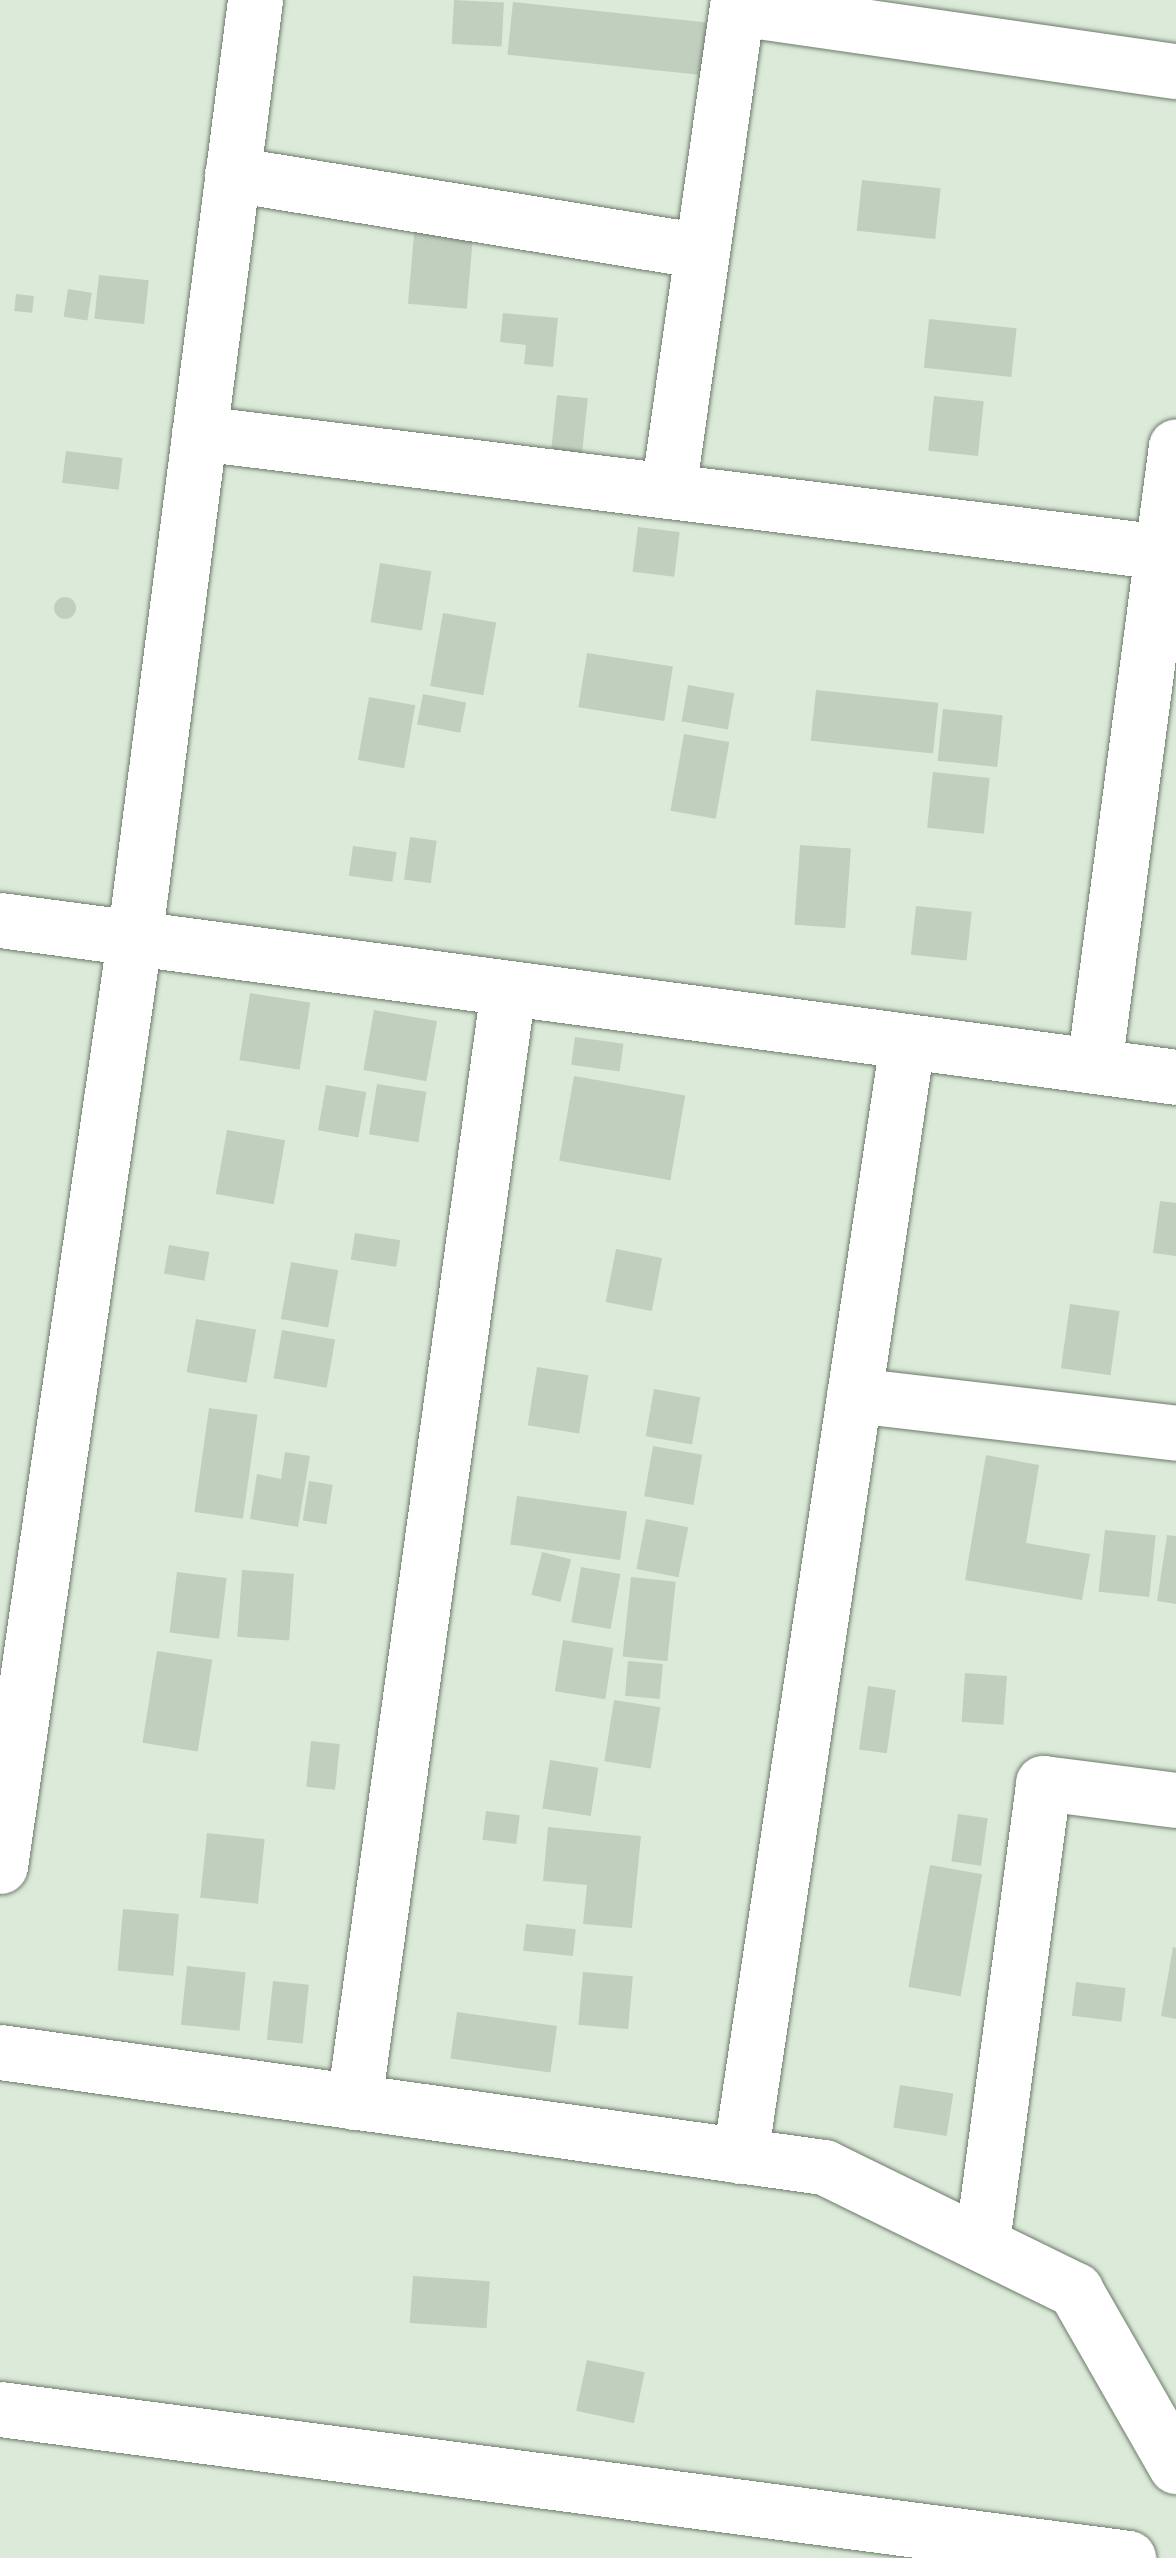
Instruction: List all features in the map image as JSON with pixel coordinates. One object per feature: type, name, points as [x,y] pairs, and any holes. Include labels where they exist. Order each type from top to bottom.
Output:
[{"type":"street","points":[[0,1866],[22,1564],[134,940],[255,0]]},
{"type":"street","points":[[668,491],[738,4],[1176,71]]},
{"type":"street","points":[[232,174],[702,251]]},
{"type":"street","points":[[199,433],[1162,552]]},
{"type":"street","points":[[1094,1066],[1176,446]]},
{"type":"street","points":[[0,920],[1176,1077]]},
{"type":"street","points":[[354,2102],[508,990]]},
{"type":"street","points":[[740,2156],[908,1042]]},
{"type":"street","points":[[854,1394],[1176,1432]]},
{"type":"street","points":[[982,2242],[1043,1783],[1176,1800]]},
{"type":"street","points":[[0,2052],[824,2168],[1075,2290],[1176,2466]]},
{"type":"street","points":[[0,2409],[1128,2558]]},
{"type":"building","points":[[454,0],[504,3],[502,47],[452,44]]},
{"type":"building","points":[[513,2],[707,22],[701,75],[507,55]]},
{"type":"building","points":[[862,180],[941,188],[935,239],[857,231]]},
{"type":"building","points":[[415,223],[474,228],[467,309],[408,304]]},
{"type":"building","points":[[99,275],[149,280],[144,324],[94,319]]},
{"type":"building","points":[[68,289],[92,293],[87,320],[64,317]]},
{"type":"building","points":[[16,294],[34,296],[32,313],[14,311]]},
{"type":"building","points":[[503,313],[558,318],[553,367],[524,364],[526,345],[500,342]]},
{"type":"building","points":[[929,319],[1017,328],[1011,377],[924,368]]},
{"type":"building","points":[[557,395],[588,398],[582,454],[551,451]]},
{"type":"building","points":[[934,396],[984,401],[978,456],[928,451]]},
{"type":"building","points":[[66,451],[123,458],[119,490],[62,483]]},
{"type":"building","points":[[638,527],[680,532],[674,577],[633,572]]},
{"type":"building","points":[[380,563],[431,571],[422,630],[371,622]]},
{"type":"building","points":[[65,597],[73,600],[73,616],[65,619],[57,616],[54,608],[57,600]]},
{"type":"building","points":[[443,613],[496,622],[483,695],[430,686]]},
{"type":"building","points":[[587,653],[673,667],[664,721],[578,707]]},
{"type":"building","points":[[688,685],[734,693],[728,730],[682,721]]},
{"type":"building","points":[[816,690],[938,703],[933,754],[811,741]]},
{"type":"building","points":[[423,694],[466,702],[460,733],[417,724]]},
{"type":"building","points":[[369,697],[415,705],[404,768],[358,760]]},
{"type":"building","points":[[943,709],[1003,715],[997,767],[938,761]]},
{"type":"building","points":[[684,734],[729,742],[716,819],[670,811]]},
{"type":"building","points":[[933,772],[990,778],[984,834],[927,828]]},
{"type":"building","points":[[410,837],[437,841],[431,883],[404,880]]},
{"type":"building","points":[[800,845],[851,849],[845,928],[794,925]]},
{"type":"building","points":[[353,846],[397,852],[392,882],[349,876]]},
{"type":"building","points":[[916,906],[972,912],[967,961],[911,955]]},
{"type":"building","points":[[250,993],[310,1003],[300,1070],[239,1060]]},
{"type":"building","points":[[374,1010],[437,1021],[426,1081],[363,1070]]},
{"type":"building","points":[[575,1037],[624,1044],[620,1072],[571,1065]]},
{"type":"building","points":[[574,1076],[685,1096],[670,1180],[559,1161]]},
{"type":"building","points":[[377,1084],[426,1092],[418,1142],[369,1134]]},
{"type":"building","points":[[326,1085],[366,1092],[358,1137],[318,1130]]},
{"type":"building","points":[[227,1130],[285,1140],[274,1204],[216,1194]]},
{"type":"building","points":[[1160,1201],[1176,1203],[1176,1256],[1153,1253]]},
{"type":"building","points":[[355,1233],[400,1240],[396,1267],[351,1260]]},
{"type":"building","points":[[169,1245],[209,1252],[204,1281],[164,1274]]},
{"type":"building","points":[[616,1249],[662,1258],[652,1311],[606,1302]]},
{"type":"building","points":[[291,1262],[338,1270],[328,1327],[281,1319]]},
{"type":"building","points":[[1070,1304],[1120,1311],[1110,1375],[1061,1368]]},
{"type":"building","points":[[196,1319],[256,1330],[247,1383],[187,1372]]},
{"type":"building","points":[[282,1330],[335,1339],[327,1388],[273,1378]]},
{"type":"building","points":[[537,1367],[588,1375],[579,1433],[528,1425]]},
{"type":"building","points":[[654,1389],[700,1397],[692,1444],[646,1436]]},
{"type":"building","points":[[209,1408],[258,1415],[243,1519],[194,1512]]},
{"type":"building","points":[[653,1446],[702,1455],[693,1505],[644,1496]]},
{"type":"building","points":[[285,1452],[310,1456],[298,1527],[250,1519],[257,1474],[281,1479]]},
{"type":"building","points":[[986,1455],[1039,1465],[1026,1543],[1090,1554],[1082,1600],[965,1580]]},
{"type":"building","points":[[309,1481],[333,1485],[326,1524],[303,1521]]},
{"type":"building","points":[[517,1496],[627,1511],[620,1560],[510,1545]]},
{"type":"building","points":[[646,1519],[688,1527],[678,1577],[636,1569]]},
{"type":"building","points":[[1105,1530],[1156,1535],[1149,1597],[1099,1592]]},
{"type":"building","points":[[1167,1535],[1176,1536],[1176,1604],[1157,1601]]},
{"type":"building","points":[[542,1552],[571,1559],[560,1602],[531,1595]]},
{"type":"building","points":[[581,1567],[620,1574],[611,1629],[571,1622]]},
{"type":"building","points":[[242,1570],[294,1574],[289,1640],[237,1637]]},
{"type":"building","points":[[177,1572],[227,1578],[219,1639],[170,1633]]},
{"type":"building","points":[[631,1577],[676,1582],[667,1661],[623,1657]]},
{"type":"building","points":[[563,1640],[613,1648],[605,1699],[555,1691]]},
{"type":"building","points":[[157,1651],[212,1660],[198,1752],[142,1743]]},
{"type":"building","points":[[628,1661],[663,1664],[660,1699],[625,1696]]},
{"type":"building","points":[[965,1673],[1007,1676],[1003,1725],[962,1722]]},
{"type":"building","points":[[868,1686],[896,1690],[887,1753],[859,1749]]},
{"type":"building","points":[[614,1700],[660,1707],[651,1769],[604,1761]]},
{"type":"building","points":[[311,1741],[340,1744],[335,1790],[306,1787]]},
{"type":"building","points":[[550,1760],[598,1768],[591,1816],[542,1808]]},
{"type":"building","points":[[486,1811],[520,1815],[516,1844],[482,1840]]},
{"type":"building","points":[[958,1814],[988,1818],[981,1866],[951,1862]]},
{"type":"building","points":[[548,1827],[641,1836],[632,1928],[583,1924],[587,1885],[543,1881]]},
{"type":"building","points":[[207,1833],[265,1839],[258,1904],[200,1898]]},
{"type":"building","points":[[930,1865],[982,1874],[961,1996],[908,1987]]},
{"type":"building","points":[[123,1909],[179,1914],[173,1976],[118,1971]]},
{"type":"building","points":[[526,1924],[576,1929],[573,1956],[523,1951]]},
{"type":"building","points":[[1173,1947],[1176,1948],[1176,2019],[1161,2016]]},
{"type":"building","points":[[187,1966],[246,1972],[240,2031],[181,2025]]},
{"type":"building","points":[[583,1972],[633,1976],[628,2029],[578,2025]]},
{"type":"building","points":[[273,1981],[309,1985],[303,2043],[267,2040]]},
{"type":"building","points":[[1076,1982],[1126,1988],[1121,2022],[1072,2016]]},
{"type":"building","points":[[457,2012],[557,2026],[550,2073],[450,2059]]},
{"type":"building","points":[[900,2085],[953,2093],[947,2136],[893,2127]]},
{"type":"building","points":[[413,2276],[490,2281],[487,2328],[410,2323]]},
{"type":"building","points":[[587,2360],[645,2372],[634,2423],[576,2411]]}]
